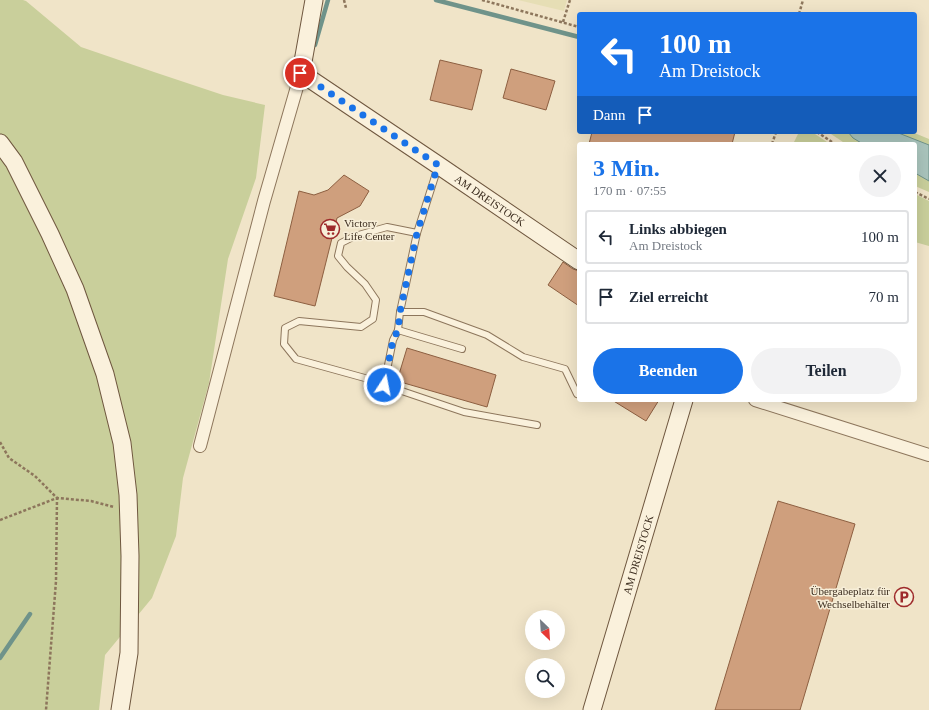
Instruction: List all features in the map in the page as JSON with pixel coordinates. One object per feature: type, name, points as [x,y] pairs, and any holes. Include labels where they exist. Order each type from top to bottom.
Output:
[{"type":"street","points":[[200,446],[262,209],[300,73],[314,0]]},
{"type":"street","name":"AM DREISTOCK","points":[[300,73],[577,260]]},
{"type":"street","points":[[0,143],[18,169],[78,296],[105,374],[122,443],[128,495],[130,556],[129,653],[120,710]]},
{"type":"street","name":"AM DREISTOCK","points":[[592,710],[683,402]]},
{"type":"street","points":[[761,402],[929,455]]},
{"type":"lane","points":[[384,385],[393,340],[398,330],[400,312],[417,233],[438,165]]},
{"type":"lane","points":[[417,233],[387,227],[356,236],[341,243],[338,256],[365,284],[376,300],[373,319],[361,327],[299,321],[285,328],[284,344],[296,359],[372,380],[464,412],[537,425]]},
{"type":"lane","points":[[400,312],[424,312],[487,336],[523,357],[565,369],[577,394]]},
{"type":"lane","points":[[398,330],[462,349]]},
{"type":"path","points":[[344,0],[346,8]]},
{"type":"path","points":[[482,0],[577,26]]},
{"type":"path","points":[[563,22],[570,0]]},
{"type":"path","points":[[800,12],[803,0]]},
{"type":"path","points":[[820,134],[832,142]]},
{"type":"path","points":[[917,193],[929,199]]},
{"type":"path","points":[[0,442],[9,458],[35,476],[57,498],[56,581],[46,710]]},
{"type":"path","points":[[0,520],[57,498],[91,502],[128,510]]},
{"type":"shaded area","points":[[518,0],[567,0],[564,11]]},
{"type":"green space","points":[[0,0],[26,1],[81,47],[223,95],[265,105],[256,178],[228,259],[209,383],[183,478],[176,536],[152,598],[105,655],[99,710],[0,710]]},
{"type":"green space","points":[[798,134],[815,134],[827,142],[794,142]]},
{"type":"green space","points":[[831,134],[917,134],[929,139],[929,192],[917,187],[917,142],[843,142]]},
{"type":"green space","points":[[917,195],[929,201],[929,246],[917,243]]},
{"type":"water","points":[[850,134],[901,134],[929,145],[929,181],[917,174],[917,142],[860,142]]},
{"type":"building","points":[[440,60],[482,70],[472,110],[430,100]]},
{"type":"building","points":[[511,69],[555,81],[546,110],[503,98]]},
{"type":"building","points":[[592,134],[734,134],[732,142],[590,142]]},
{"type":"building","points":[[344,175],[369,191],[360,206],[337,218],[315,306],[274,296],[299,191],[314,195],[328,190]]},
{"type":"building","points":[[563,262],[577,270],[577,305],[548,285]]},
{"type":"building","points":[[407,348],[496,375],[487,407],[397,381]]},
{"type":"building","points":[[615,402],[658,402],[646,421]]},
{"type":"building","points":[[778,501],[855,524],[800,710],[715,710]]},
{"type":"waterway","points":[[315,45],[328,0]]},
{"type":"waterway","points":[[436,0],[577,36]]},
{"type":"waterway","points":[[0,658],[30,614]]},
{"type":"place","name":"Victory Life Center","points":[[330,229]]},
{"type":"place","name":"Übergabeplatz für Wechselbehälter","points":[[904,597]]},
{"type":"route","points":[[300,73],[438,165],[417,233],[400,312],[398,330],[393,340],[384,385]]}]
